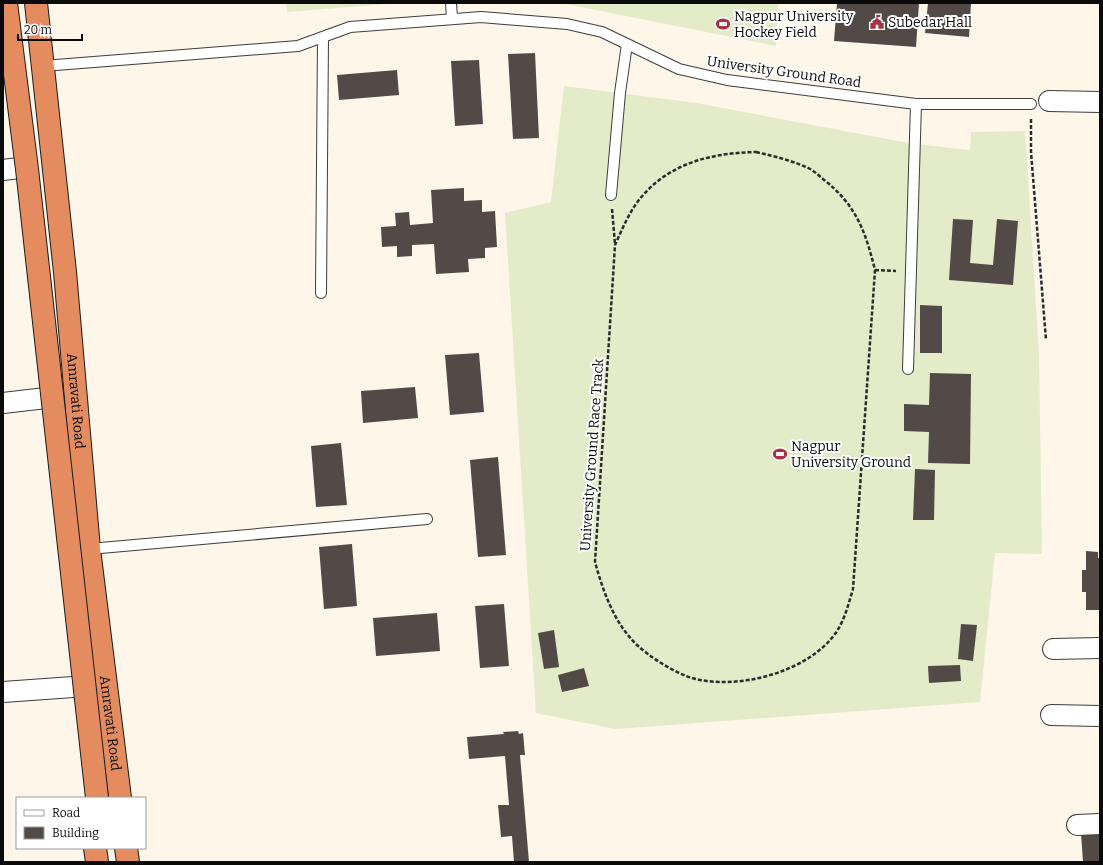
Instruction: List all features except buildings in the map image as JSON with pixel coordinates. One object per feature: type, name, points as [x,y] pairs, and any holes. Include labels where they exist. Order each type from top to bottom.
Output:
[{"type":"highway","points":[[6,3],[33,216],[97,797]]},
{"type":"highway","points":[[16,3],[107,797]]},
{"type":"highway","name":"Amravati Road","points":[[36,3],[65,272],[89,549],[120,797]]},
{"type":"highway","name":"Amravati Road","points":[[3,41],[11,169],[46,398],[90,797]]},
{"type":"highway","points":[[95,849],[97,862]]},
{"type":"highway","points":[[102,849],[104,862]]},
{"type":"highway","points":[[112,849],[114,862]]},
{"type":"highway","points":[[126,849],[128,862]]},
{"type":"street","points":[[1040,102],[1100,102]]},
{"type":"street","points":[[3,403],[46,398]]},
{"type":"street","points":[[1053,649],[1100,648]]},
{"type":"street","points":[[3,692],[106,685]]},
{"type":"street","points":[[1052,715],[1100,716]]},
{"type":"street","points":[[1077,825],[1100,824]]},
{"type":"lane","points":[[451,3],[452,18]]},
{"type":"lane","name":"University Ground Road","points":[[43,66],[298,46],[350,27],[452,18],[481,18],[567,24],[602,32],[680,69],[727,80],[916,104],[1040,102]]},
{"type":"lane","points":[[321,293],[324,37]]},
{"type":"lane","points":[[611,195],[620,93],[627,44]]},
{"type":"lane","points":[[908,369],[916,104]]},
{"type":"lane","points":[[89,549],[427,518]]},
{"type":"path","points":[[1040,102],[1031,152],[1046,340]]},
{"type":"path","name":"University Ground Race Track","points":[[756,152],[782,158],[808,167],[831,186],[852,207],[866,236],[874,270],[853,589],[837,631],[808,659],[789,668],[761,678],[738,682],[710,681],[686,676],[664,664],[636,644],[616,617],[604,592],[595,562],[616,245],[627,218],[644,194],[665,176],[697,159],[728,153],[756,152]]},
{"type":"path","points":[[611,195],[616,245]]},
{"type":"path","points":[[874,270],[910,271]]},
{"type":"green space","points":[[286,3],[401,3],[287,12]]},
{"type":"green space","name":"Nagpur University Hockey Field","points":[[561,3],[778,3],[776,46]]},
{"type":"green space","name":"Nagpur University Ground","points":[[564,86],[696,103],[914,144],[970,150],[971,132],[1025,131],[1039,355],[1042,554],[995,553],[980,702],[616,729],[536,713],[505,213],[551,202]]},
{"type":"place","name":"Subedar Hall","points":[[877,22]]},
{"type":"place","name":"Nagpur University Hockey Field","points":[[723,24]]},
{"type":"place","name":"Nagpur University Ground","points":[[780,454]]}]
